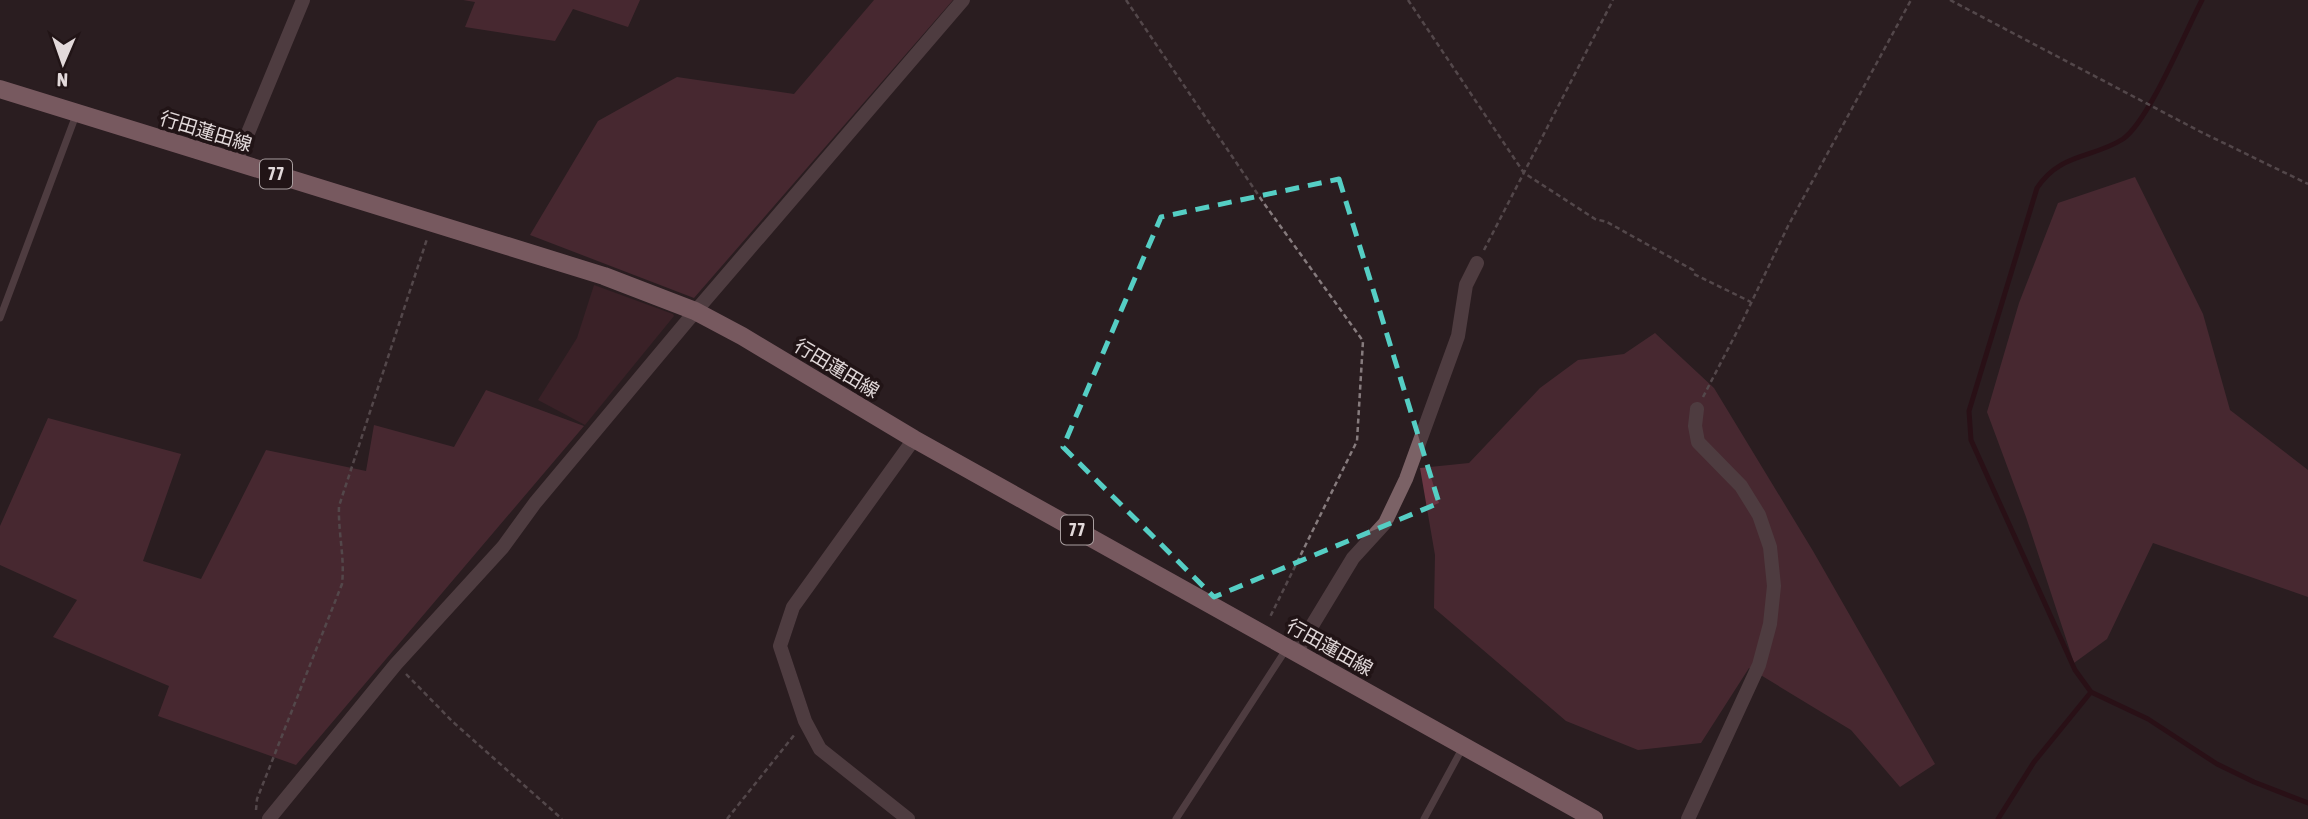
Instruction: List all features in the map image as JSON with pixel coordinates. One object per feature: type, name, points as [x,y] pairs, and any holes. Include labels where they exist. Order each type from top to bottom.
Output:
[{"type":"main road","name":"行田蓮田線","points":[[0,89],[604,275],[695,312],[742,335],[914,439],[1594,819]]},
{"type":"street","points":[[236,162],[303,0]]},
{"type":"street","points":[[262,817],[503,547],[535,503],[695,312],[963,0]]},
{"type":"street","points":[[1292,650],[1353,558],[1385,523],[1406,479],[1458,336],[1466,285],[1477,263]]},
{"type":"street","points":[[1688,819],[1759,665],[1770,624],[1774,586],[1770,547],[1759,514],[1741,486],[1698,442],[1695,426],[1697,409]]},
{"type":"street","points":[[908,819],[820,749],[804,721],[780,646],[793,607],[914,439]]},
{"type":"lane","points":[[0,318],[76,114]]},
{"type":"lane","points":[[1176,819],[1292,650]]},
{"type":"lane","points":[[1424,819],[1464,747]]},
{"type":"path","points":[[1126,0],[1363,341],[1357,441],[1262,633]]},
{"type":"path","points":[[1408,0],[1524,173],[1595,219],[1607,222],[1693,270],[1694,274],[1751,302]]},
{"type":"path","points":[[1477,263],[1613,0]]},
{"type":"path","points":[[1697,409],[1788,226],[1911,0]]},
{"type":"path","points":[[1950,0],[2199,131],[2308,184]]},
{"type":"path","points":[[262,817],[257,799],[342,584],[344,560],[338,528],[339,506],[432,222]]},
{"type":"path","points":[[396,664],[453,723],[562,819]]},
{"type":"path","points":[[727,819],[804,721]]},
{"type":"highlighted area","points":[[1339,179],[1439,503],[1214,597],[1063,447],[1161,217]]},
{"type":"shaded area","points":[[463,0],[640,0],[628,27],[573,9],[555,41],[465,27],[475,2]]},
{"type":"shaded area","points":[[874,0],[953,0],[694,298],[530,235],[598,121],[677,77],[794,94]]},
{"type":"shaded area","points":[[2135,177],[2203,314],[2230,410],[2308,470],[2308,597],[2153,543],[2107,639],[2074,663],[2026,517],[1987,412],[2019,303],[2058,203]]},
{"type":"shaded area","points":[[594,285],[674,316],[585,425],[538,400],[577,338]]},
{"type":"shaded area","points":[[1655,333],[1714,388],[1813,551],[1935,764],[1900,787],[1851,730],[1749,668],[1701,743],[1638,750],[1566,721],[1434,608],[1435,555],[1420,468],[1469,463],[1540,388],[1578,360],[1624,354]]},
{"type":"shaded area","points":[[486,390],[584,426],[296,765],[158,716],[169,686],[53,637],[77,600],[0,565],[0,526],[48,418],[181,454],[143,561],[201,579],[266,450],[366,471],[374,425],[454,447]]},
{"type":"waterway","points":[[2202,0],[2155,96],[2133,129],[2123,139],[2056,168],[2037,188],[1969,411],[1971,440],[2075,670],[2091,692],[2148,719],[2217,764],[2308,803]]},
{"type":"waterway","points":[[1998,819],[2034,762],[2091,692]]}]
